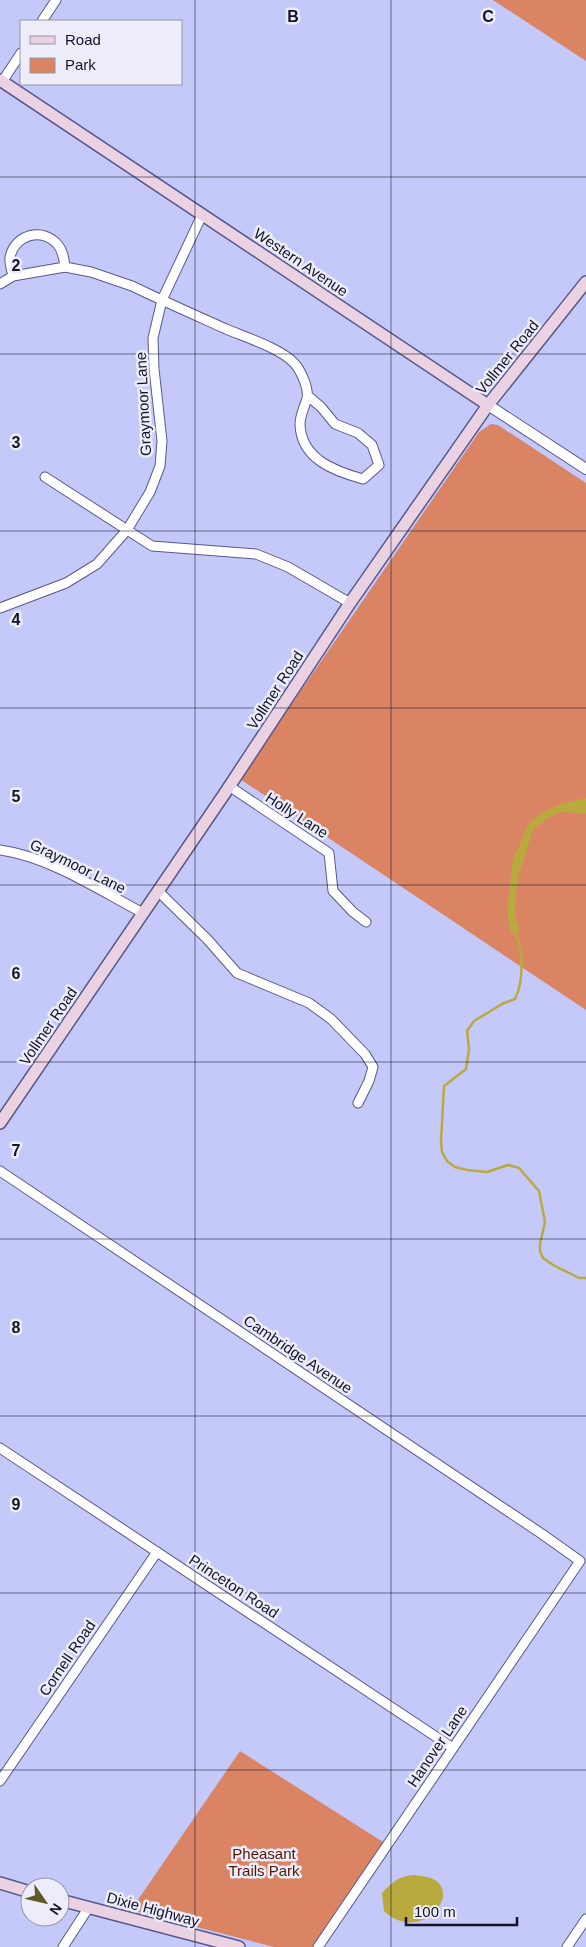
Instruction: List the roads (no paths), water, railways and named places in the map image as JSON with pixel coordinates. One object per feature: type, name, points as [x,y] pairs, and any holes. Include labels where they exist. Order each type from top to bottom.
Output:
[{"type":"main road","name":"Western Avenue","points":[[1,81],[488,405]]},
{"type":"main road","name":"Vollmer Road","points":[[0,1123],[229,786],[350,603],[488,405],[586,282]]},
{"type":"main road","points":[[0,1884],[20,1889]]},
{"type":"main road","name":"Dixie Highway","points":[[70,1902],[239,1947]]},
{"type":"street","points":[[43,20],[56,0]]},
{"type":"street","points":[[1,81],[20,54]]},
{"type":"street","name":"Graymoor Lane","points":[[0,608],[66,583],[97,564],[127,530],[150,492],[160,466],[162,442],[154,369],[153,338],[162,300],[202,215]]},
{"type":"street","points":[[13,276],[10,258],[14,246],[24,236],[37,234],[52,240],[59,246],[65,267]]},
{"type":"street","points":[[0,284],[13,276],[65,267],[111,278],[285,356],[295,364],[301,374],[308,396],[321,407],[335,424],[358,433],[372,446],[379,465],[363,479],[337,472],[310,453],[303,443],[300,422],[308,396]]},
{"type":"street","name":"Western Avenue","points":[[488,405],[586,469]]},
{"type":"street","points":[[45,477],[152,546],[256,554],[313,580],[350,603]]},
{"type":"street","name":"Holly Lane","points":[[229,786],[329,852],[333,891],[353,912],[366,922]]},
{"type":"street","name":"Graymoor Lane","points":[[0,850],[40,860],[143,913]]},
{"type":"street","points":[[158,891],[208,940],[237,973],[309,1004],[331,1019],[365,1054],[373,1067],[369,1081],[358,1103]]},
{"type":"street","name":"Cambridge Avenue","points":[[0,1171],[580,1561]]},
{"type":"street","name":"Princeton Road","points":[[2,1453],[157,1552],[453,1748]]},
{"type":"street","name":"Cornell Road","points":[[0,1781],[157,1552]]},
{"type":"street","name":"Hanover Lane","points":[[318,1947],[580,1561]]},
{"type":"street","points":[[63,1947],[89,1907]]},
{"type":"street","points":[[567,1947],[586,1919]]},
{"type":"waterway","points":[[514,930],[520,946],[522,964],[518,992],[515,999],[502,1004],[474,1021],[467,1031],[469,1049],[466,1069],[444,1086],[442,1152],[447,1161],[455,1167],[467,1170],[487,1172],[508,1165],[519,1168],[539,1191],[545,1222],[540,1244],[543,1258],[579,1278],[586,1278]]},
{"type":"park label","name":"Pheasant Trails Park","points":[[264,1862]]}]
